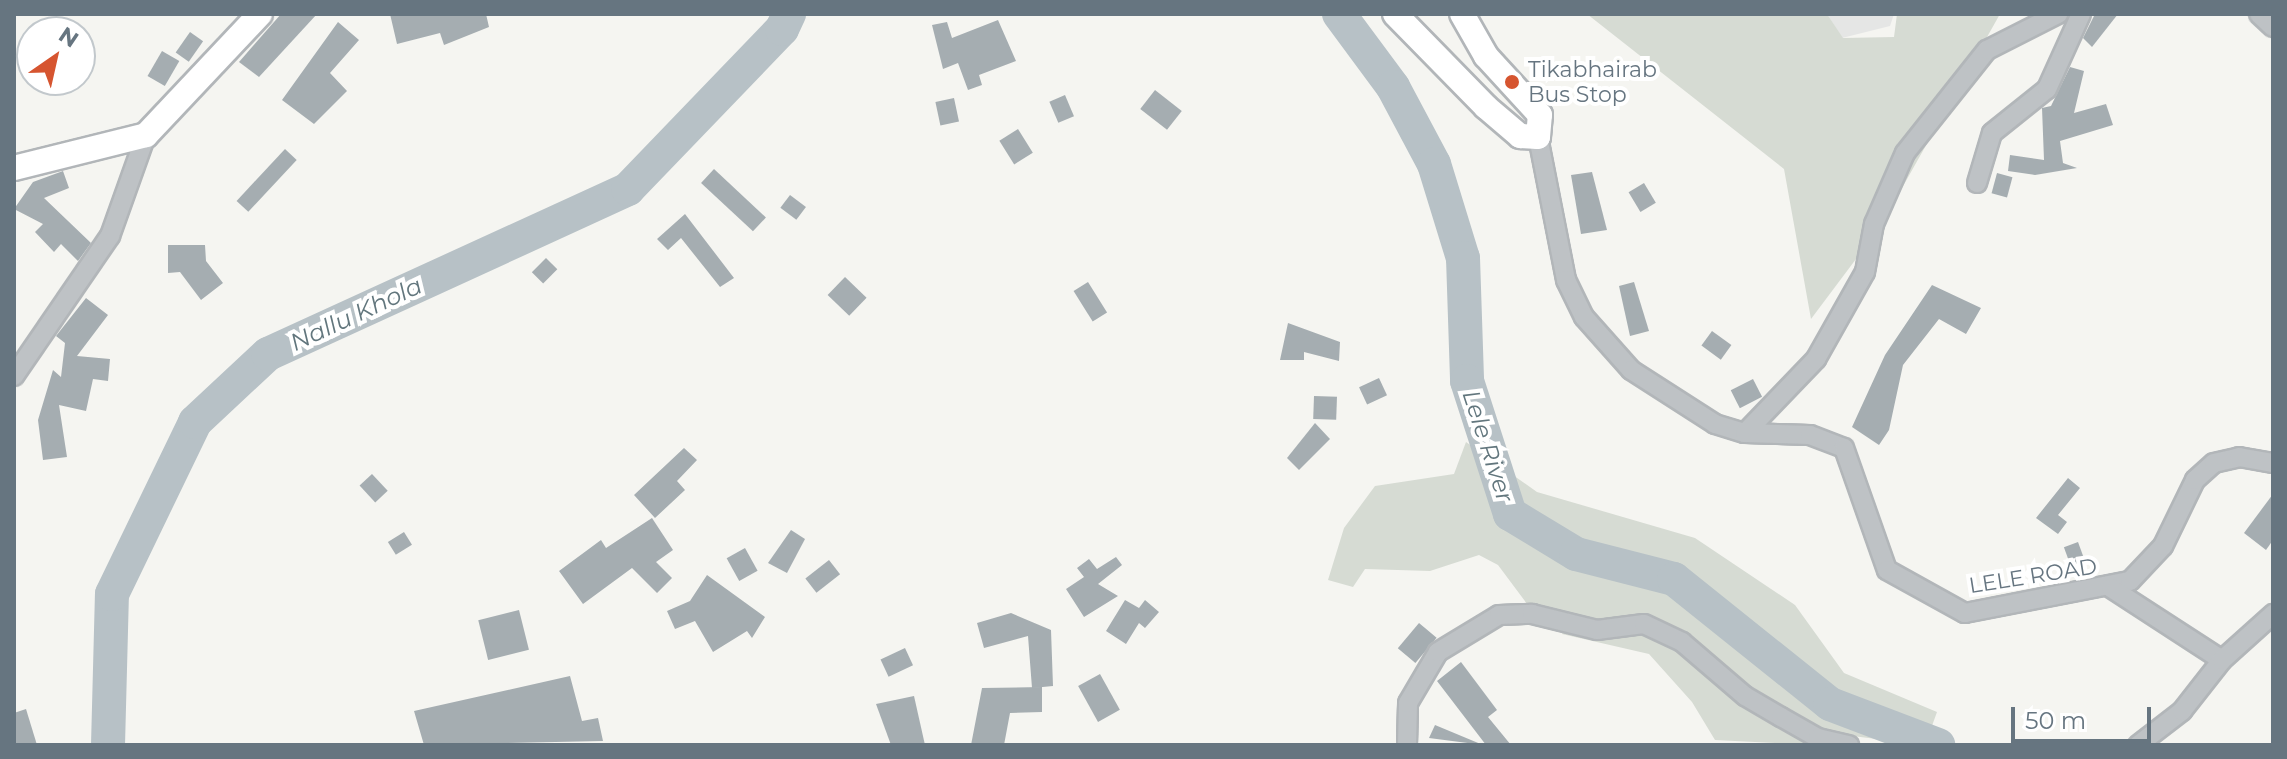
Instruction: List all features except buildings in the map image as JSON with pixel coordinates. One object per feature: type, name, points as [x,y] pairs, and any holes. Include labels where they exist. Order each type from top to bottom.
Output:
[{"type":"main road","points":[[14,168],[146,135],[260,14]]},
{"type":"main road","points":[[1395,14],[1486,107],[1520,136],[1538,137],[1540,115],[1486,56],[1462,14]]},
{"type":"street","points":[[1745,433],[1790,394],[1816,359],[1865,272],[1874,224],[1905,153],[1987,50],[2058,14]]},
{"type":"street","points":[[1977,183],[1992,133],[2047,89],[2081,14]]},
{"type":"street","points":[[2259,14],[2273,27]]},
{"type":"street","points":[[14,376],[110,236],[146,135]]},
{"type":"street","name":"LELE ROAD","points":[[1538,137],[1550,225],[1584,317],[1661,393],[1745,433],[1810,435],[1844,448],[1887,570],[1965,613],[2111,588],[2130,581],[2163,546],[2195,480],[2214,463],[2239,457],[2273,463]]},
{"type":"street","points":[[2111,588],[2222,660]]},
{"type":"street","points":[[1407,745],[1408,703],[1438,652],[1499,615],[1532,614],[1597,630],[1644,624],[1682,642],[1745,696],[1818,738],[1849,745]]},
{"type":"street","points":[[2138,745],[2182,711],[2222,660],[2273,614]]},
{"type":"shaded area","points":[[1587,14],[1827,14],[1843,38],[1894,37],[1897,14],[2000,14],[1880,227],[1811,319],[1784,169]]},
{"type":"shaded area","points":[[1827,14],[1894,14],[1890,26],[1842,38]]},
{"type":"shaded area","points":[[1466,442],[1537,492],[1695,538],[1795,605],[1844,673],[1937,712],[1925,745],[1820,732],[1813,745],[1715,740],[1692,702],[1649,654],[1562,634],[1568,623],[1533,612],[1498,565],[1479,555],[1430,571],[1365,569],[1353,587],[1328,580],[1344,528],[1375,486],[1454,474]]},
{"type":"waterway","name":"Nallu Khola","points":[[108,745],[112,594],[195,422],[268,354],[628,189],[782,29],[789,14]]},
{"type":"waterway","name":"Lele River","points":[[1339,14],[1393,87],[1434,164],[1463,258],[1467,381],[1510,514],[1576,554],[1674,579],[1830,704],[1938,745]]},
{"type":"place","name":"Tikabhairab Bus Stop","points":[[1512,82]]}]
